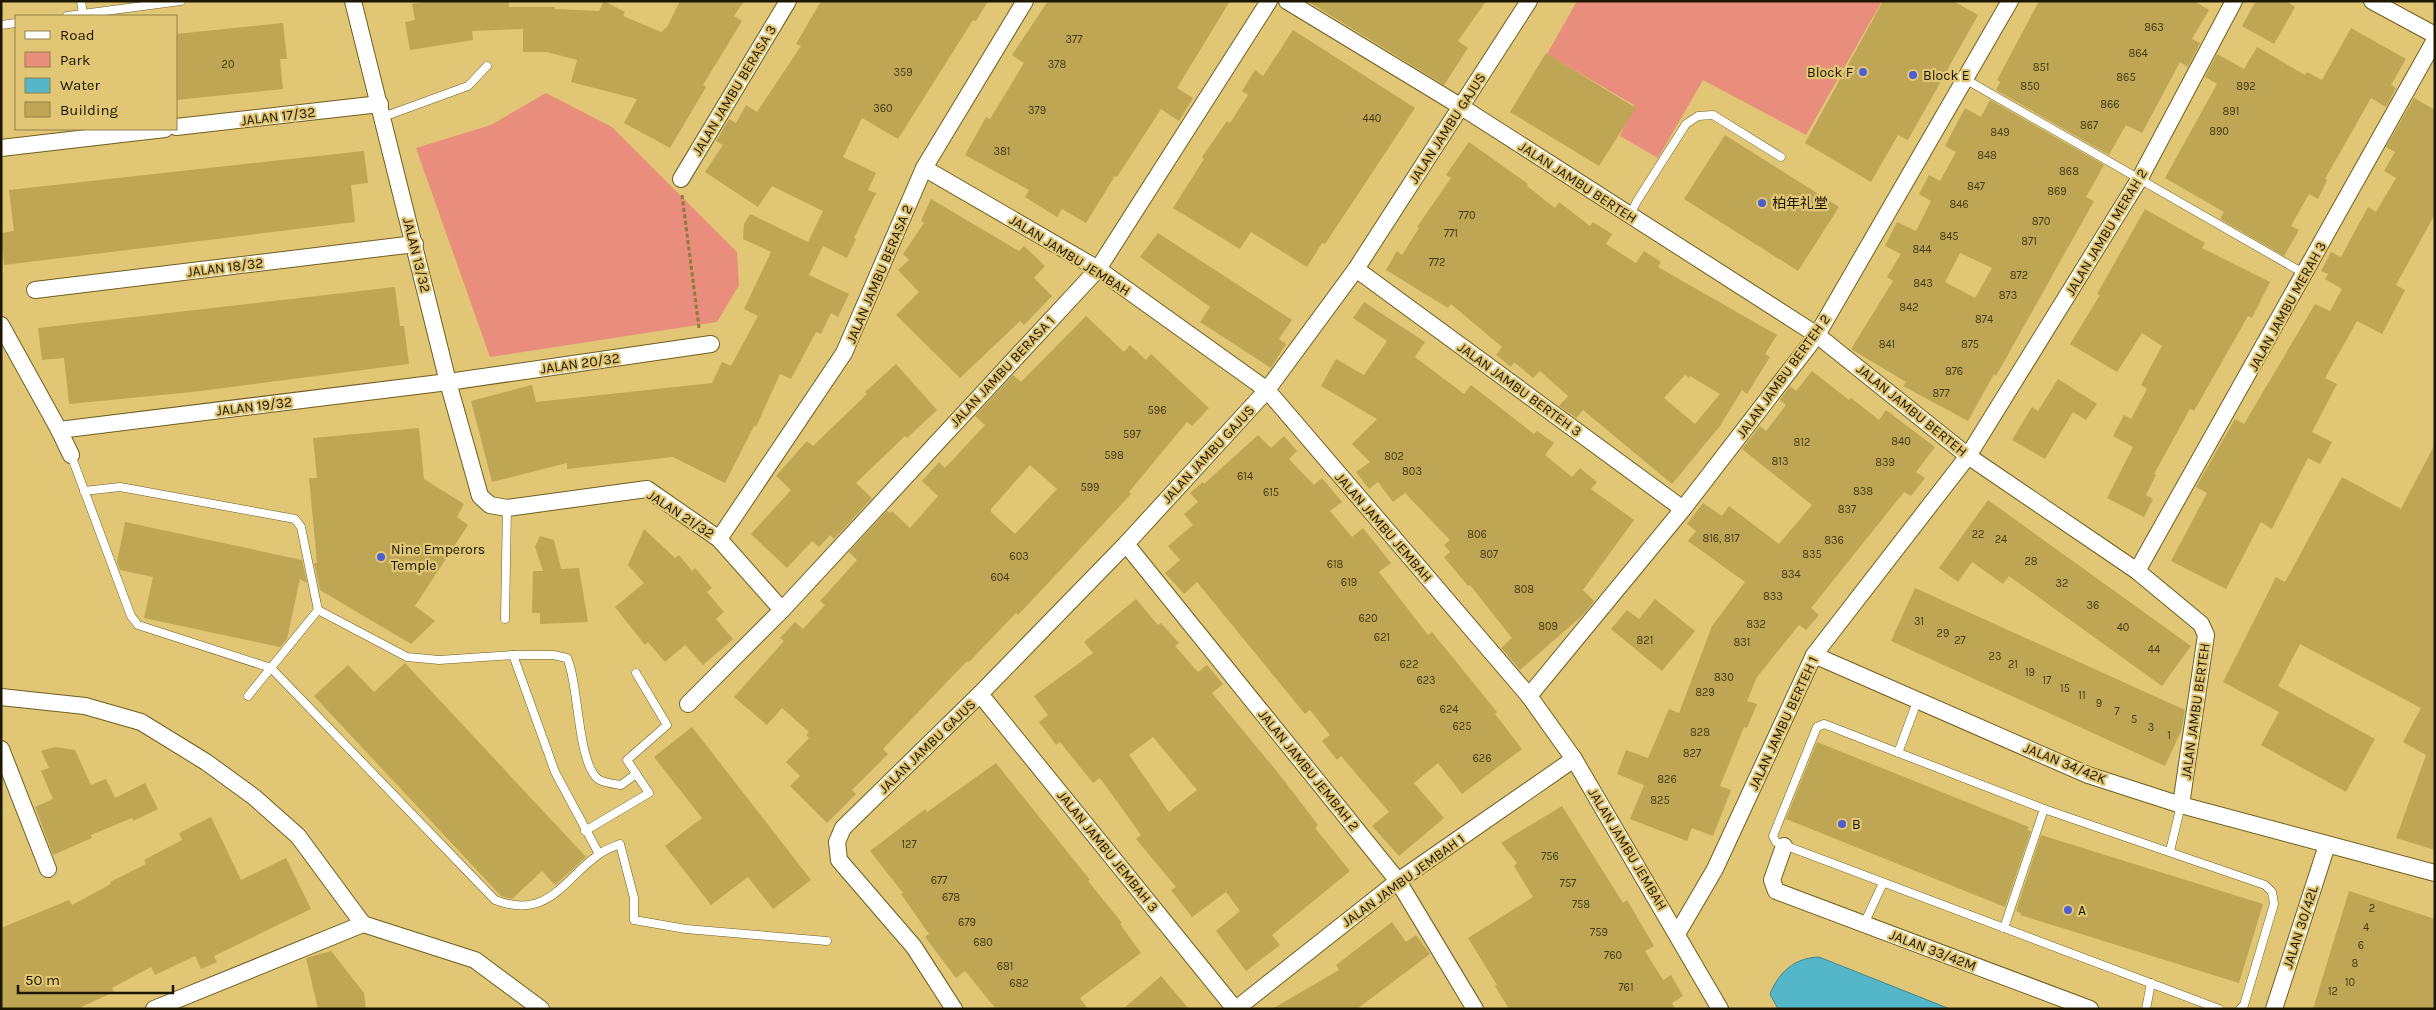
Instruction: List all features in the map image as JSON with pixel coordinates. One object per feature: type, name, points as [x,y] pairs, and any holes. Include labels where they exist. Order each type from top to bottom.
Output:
[{"type":"street","name":"JALAN 13/32","points":[[354,1],[448,382],[480,496],[490,505]]},
{"type":"street","name":"JALAN JAMBU BERASA 3","points":[[681,180],[788,1]]},
{"type":"street","name":"JALAN JAMBU BERASA 2","points":[[719,539],[844,353],[924,168],[1026,1]]},
{"type":"street","name":"JALAN JAMBU BERASA 1","points":[[688,704],[782,610],[1098,269],[1269,1]]},
{"type":"street","name":"JALAN JAMBU BERTEH","points":[[1287,1],[1460,106],[1817,334],[1968,456],[2138,571],[2201,624],[2206,635],[2181,805]]},
{"type":"street","name":"JALAN JAMBU GAJUS","points":[[954,1009],[914,947],[839,860],[836,842],[843,828],[980,694],[1126,544],[1267,390],[1356,269],[1529,1]]},
{"type":"street","name":"JALAN JAMBU BERTEH 2","points":[[1529,696],[1683,509],[1817,334],[2010,1]]},
{"type":"street","name":"JALAN JAMBU MERAH 2","points":[[1968,456],[2140,178],[2234,1]]},
{"type":"street","points":[[2372,1],[2435,35]]},
{"type":"street","name":"JALAN JAMBU MERAH 3","points":[[2138,571],[2435,40]]},
{"type":"street","name":"JALAN 17/32","points":[[178,127],[382,110]]},
{"type":"street","points":[[1,148],[156,130]]},
{"type":"street","name":"JALAN JAMBU JEMBAH","points":[[924,168],[1098,269],[1267,390],[1529,696],[1574,760],[1720,1009]]},
{"type":"street","name":"JALAN 18/32","points":[[35,290],[415,244]]},
{"type":"street","name":"JALAN JAMBU BERTEH 3","points":[[1356,269],[1683,509]]},
{"type":"street","points":[[1,325],[59,430],[70,455]]},
{"type":"street","name":"JALAN 20/32","points":[[448,382],[706,345]]},
{"type":"street","name":"JALAN 19/32","points":[[59,430],[448,382]]},
{"type":"street","name":"JALAN JAMBU BERTEH 1","points":[[1677,934],[1715,870],[1814,655],[1968,456]]},
{"type":"street","name":"JALAN 21/32","points":[[490,505],[506,508],[647,489],[719,539],[782,610]]},
{"type":"street","name":"JALAN JAMBU JEMBAH 2","points":[[1126,544],[1398,881],[1475,1009]]},
{"type":"street","name":"JALAN 34/42K","points":[[1814,655],[2088,775],[2181,805],[2435,873]]},
{"type":"street","name":"JALAN JAMBU JEMBAH 3","points":[[980,694],[1236,1009]]},
{"type":"street","points":[[1,697],[85,706],[141,722],[206,762],[254,797],[298,836],[363,924],[475,960],[540,1009]]},
{"type":"street","points":[[1,748],[48,870]]},
{"type":"street","name":"JALAN JAMBU JEMBAH 1","points":[[1236,1009],[1398,881],[1574,760]]},
{"type":"street","name":"JALAN 30/42L","points":[[2274,1009],[2327,844]]},
{"type":"street","name":"JALAN 33/42M","points":[[1784,846],[1772,880],[1776,891],[2090,1009]]},
{"type":"street","points":[[154,1009],[363,924]]},
{"type":"lane","points":[[82,1],[83,14]]},
{"type":"lane","points":[[75,15],[181,1]]},
{"type":"lane","points":[[1,25],[15,23]]},
{"type":"lane","points":[[382,110],[468,86],[487,66]]},
{"type":"lane","points":[[1965,79],[2305,274]]},
{"type":"lane","points":[[1630,215],[1636,201],[1686,124],[1698,116],[1713,115],[1781,156]]},
{"type":"lane","points":[[70,455],[131,616],[138,625],[271,668],[495,900],[520,907],[552,897],[599,854],[620,844],[634,898],[634,920],[686,929],[827,940]]},
{"type":"lane","points":[[84,491],[120,487],[295,519],[301,527],[318,610]]},
{"type":"lane","points":[[504,619],[506,508]]},
{"type":"lane","points":[[318,610],[407,657],[439,660],[513,655],[553,655],[567,658],[579,724],[594,773],[598,779],[604,782],[620,785],[636,774]]},
{"type":"lane","points":[[248,696],[318,610]]},
{"type":"lane","points":[[513,655],[555,772],[584,830],[599,854]]},
{"type":"lane","points":[[584,830],[649,793],[627,760],[667,725],[636,673]]},
{"type":"lane","points":[[1898,753],[1918,699]]},
{"type":"lane","points":[[2219,1009],[1776,842],[1773,836],[1818,727],[1824,724],[2044,809],[2265,885],[2272,892],[2274,904],[2244,1005],[2240,1009]]},
{"type":"lane","points":[[2170,851],[2181,805]]},
{"type":"lane","points":[[2004,928],[2044,809]]},
{"type":"lane","points":[[1864,924],[1883,883]]},
{"type":"lane","points":[[2146,1009],[2150,983]]},
{"type":"path","points":[[681,180],[706,345]]},
{"type":"green space","points":[[1577,1],[1882,1],[1806,135],[1703,80],[1658,158],[1620,136],[1634,105],[1547,54]]},
{"type":"green space","points":[[546,93],[612,127],[737,252],[739,285],[717,322],[490,357],[416,148],[491,125]]},
{"type":"water","points":[[1819,957],[1950,1009],[1778,1009],[1770,994],[1778,979],[1795,963]]},
{"type":"building","points":[[432,1],[509,1],[509,7],[555,7],[555,9],[599,11],[604,1],[625,12],[623,16],[661,32],[667,27],[680,1],[744,1],[734,16],[742,21],[703,85],[706,87],[670,148],[624,123],[637,99],[571,82],[577,60],[547,52],[523,52],[523,29],[472,31],[473,40],[410,50],[405,22],[415,20],[412,4]]},
{"type":"building","points":[[821,1],[988,1],[976,21],[973,20],[898,139],[862,118],[843,157],[876,173],[868,190],[876,193],[854,238],[856,239],[847,258],[823,246],[809,275],[849,294],[838,317],[831,313],[821,334],[816,332],[791,379],[780,374],[756,427],[754,426],[725,483],[673,457],[567,469],[567,463],[492,482],[471,401],[532,385],[536,402],[712,383],[722,362],[731,366],[758,316],[744,309],[771,252],[743,239],[744,224],[750,214],[808,242],[823,211],[772,186],[758,207],[705,172],[723,145],[716,141],[729,119],[736,123],[746,105],[757,112],[801,46],[796,44]]},
{"type":"building","points":[[1048,1],[1230,1],[1177,88],[1193,98],[1179,121],[1161,109],[1117,177],[1115,176],[1086,223],[1062,209],[1057,217],[1025,197],[1029,190],[965,155],[986,117],[990,119],[1024,63],[1012,55]]},
{"type":"building","points":[[1307,1],[1486,1],[1458,41],[1468,48],[1444,85]]},
{"type":"building","name":"Block E","points":[[1883,1],[1953,1],[1978,15],[1908,140],[1898,135],[1871,182],[1805,143]]},
{"type":"building","points":[[2039,1],[2194,1],[2209,10],[2192,39],[2200,43],[2188,67],[2180,62],[2142,133],[2126,125],[2109,155],[1996,90],[2000,82],[1997,80]]},
{"type":"building","points":[[2256,1],[2286,1],[2295,7],[2274,44],[2242,26]]},
{"type":"building","points":[[283,23],[287,59],[280,59],[283,89],[178,100],[178,34]]},
{"type":"building","points":[[2351,28],[2406,59],[2391,85],[2396,88],[2386,107],[2371,98],[2325,179],[2327,180],[2318,199],[2309,194],[2291,226],[2299,230],[2284,256],[2220,219],[2224,212],[2165,178],[2217,84],[2205,77],[2217,54],[2244,69],[2257,47],[2305,75],[2307,72],[2322,80]]},
{"type":"building","points":[[1293,30],[1415,108],[1325,244],[1322,243],[1307,267],[1251,232],[1240,249],[1173,208],[1204,159],[1202,157],[1227,121],[1230,123],[1248,95],[1242,91],[1255,70],[1263,76]]},
{"type":"building","points":[[1546,53],[1636,108],[1599,166],[1510,112]]},
{"type":"building","points":[[2414,98],[2435,110],[2435,214],[2396,285],[2405,290],[2382,334],[2357,321],[2325,378],[2337,384],[2312,432],[2332,442],[2320,464],[2308,458],[2272,529],[2261,522],[2226,589],[2171,561],[2207,493],[2196,487],[2235,419],[2244,424],[2315,304],[2330,311],[2342,289],[2325,279],[2328,274],[2321,271],[2331,252],[2341,257],[2368,207],[2376,212],[2396,178],[2384,171],[2395,152],[2386,147]]},
{"type":"building","points":[[1990,100],[2104,165],[2086,197],[2094,201],[1996,376],[1994,374],[1968,421],[1903,386],[1906,382],[1851,349],[1893,281],[1887,277],[1901,254],[1885,246],[1897,222],[1916,231],[1931,201],[1919,194],[1929,175],[1940,181],[1956,152],[1945,146],[1965,108],[1981,117]],"holes":[[[1960,253],[1992,268],[1975,298],[1945,282]]]},
{"type":"building","name":"柏年礼堂","points":[[1725,135],[1839,207],[1798,271],[1684,199]]},
{"type":"building","points":[[1469,142],[1528,184],[1527,186],[1555,208],[1559,202],[1590,226],[1593,222],[1612,234],[1606,244],[1636,263],[1644,251],[1661,262],[1658,267],[1777,335],[1765,354],[1770,357],[1747,394],[1742,390],[1720,426],[1672,484],[1583,410],[1576,418],[1559,406],[1568,396],[1540,371],[1533,378],[1514,362],[1511,367],[1496,355],[1502,347],[1451,304],[1448,308],[1386,270],[1397,251],[1402,255],[1419,228],[1417,227],[1451,178],[1446,175]],"holes":[[[1685,375],[1689,378],[1690,376],[1720,394],[1695,424],[1664,398]]]},
{"type":"building","points":[[364,151],[368,183],[351,185],[355,222],[4,265],[1,233],[14,231],[9,190]]},
{"type":"building","points":[[931,199],[1019,251],[1024,246],[1045,266],[1034,278],[1052,296],[1024,325],[1020,321],[960,378],[896,315],[919,292],[898,270],[909,260],[903,254],[924,223],[921,221]]},
{"type":"building","points":[[2145,209],[2205,243],[2202,248],[2270,282],[2252,318],[2248,316],[2194,411],[2190,409],[2154,474],[2156,475],[2146,495],[2153,499],[2144,517],[2107,498],[2133,447],[2113,436],[2124,415],[2131,419],[2147,389],[2141,385],[2162,346],[2142,333],[2117,372],[2070,344],[2100,295],[2097,294]]},
{"type":"building","points":[[1158,233],[1292,320],[1279,339],[1286,344],[1271,368],[1200,322],[1210,307],[1140,257]]},
{"type":"building","points":[[395,287],[400,326],[404,326],[409,364],[192,392],[69,404],[64,358],[42,360],[38,328]]},
{"type":"building","points":[[1364,302],[1425,342],[1415,357],[1464,394],[1471,385],[1534,434],[1537,431],[1554,443],[1545,455],[1572,477],[1580,468],[1597,482],[1591,489],[1634,520],[1583,590],[1594,601],[1584,614],[1520,670],[1501,648],[1512,638],[1470,585],[1468,586],[1444,557],[1450,552],[1444,545],[1450,540],[1405,493],[1393,502],[1378,482],[1369,489],[1356,472],[1370,462],[1352,444],[1377,419],[1321,386],[1336,359],[1364,375],[1387,341],[1353,318]]},
{"type":"building","points":[[1086,316],[1124,352],[1130,345],[1146,360],[1151,354],[1209,408],[1192,426],[1187,422],[1129,492],[1131,494],[1066,564],[1018,615],[1016,613],[969,662],[967,661],[883,749],[888,754],[852,790],[856,794],[827,823],[790,786],[800,776],[786,762],[809,738],[806,735],[809,732],[782,708],[767,725],[734,697],[784,641],[780,638],[795,622],[803,629],[825,605],[820,601],[857,560],[849,552],[887,511],[890,513],[892,511],[910,528],[938,496],[922,481],[939,462],[945,468],[985,425],[975,416],[1013,375],[1021,382]],"holes":[[[1030,465],[1057,489],[1015,534],[991,512],[991,509]]]},
{"type":"building","points":[[896,364],[937,410],[907,438],[905,436],[856,483],[872,498],[834,539],[830,535],[819,547],[812,541],[787,568],[751,534],[791,490],[776,476],[807,441],[813,446],[867,394],[865,392]]},
{"type":"building","points":[[1812,371],[1849,400],[1851,398],[1879,420],[1886,410],[1935,447],[1916,472],[1925,478],[1911,496],[1904,492],[1811,608],[1819,615],[1806,630],[1799,625],[1757,677],[1747,701],[1757,704],[1747,728],[1744,727],[1720,786],[1731,790],[1713,836],[1692,828],[1687,841],[1630,819],[1644,785],[1617,774],[1626,750],[1648,758],[1669,709],[1679,713],[1712,626],[1745,582],[1688,541],[1696,531],[1687,524],[1703,503],[1722,516],[1729,506],[1779,544],[1812,505],[1742,449],[1760,426],[1766,431],[1786,405],[1780,400],[1790,386],[1796,391]]},
{"type":"building","points":[[2058,379],[2097,404],[2086,420],[2073,412],[2045,459],[2012,440],[2032,407],[2038,411]]},
{"type":"building","name":"Nine Emperors Temple","points":[[419,428],[424,479],[464,504],[457,517],[468,525],[415,606],[435,621],[411,644],[320,590],[314,563],[317,563],[309,478],[317,478],[313,438]]},
{"type":"building","points":[[1258,435],[1271,448],[1284,436],[1297,451],[1289,459],[1314,485],[1322,478],[1342,502],[1330,511],[1352,537],[1363,528],[1391,563],[1379,572],[1428,635],[1432,632],[1497,712],[1495,714],[1522,749],[1462,794],[1438,763],[1414,783],[1444,818],[1399,856],[1372,826],[1389,812],[1341,756],[1337,760],[1322,741],[1330,735],[1310,710],[1305,714],[1197,582],[1184,594],[1165,573],[1180,560],[1168,546],[1193,525],[1184,514],[1198,502],[1190,493],[1203,482],[1204,484]]},
{"type":"building","points":[[2435,444],[2435,850],[2396,838],[2426,755],[2403,742],[2421,708],[2300,644],[2278,686],[2375,739],[2346,792],[2261,745],[2279,712],[2223,682],[2276,577],[2285,582],[2342,477],[2401,509]]},
{"type":"building","points":[[1988,500],[2191,646],[2162,686],[2009,576],[2003,584],[1972,562],[1958,582],[1939,568]]},
{"type":"building","points":[[125,522],[302,560],[307,583],[300,579],[287,639],[280,647],[144,618],[153,577],[120,570],[117,562]]},
{"type":"building","points":[[644,529],[675,558],[679,555],[692,571],[695,568],[712,588],[707,592],[724,612],[716,619],[733,639],[703,665],[685,645],[665,662],[648,642],[645,645],[615,607],[644,583],[628,565]]},
{"type":"building","points":[[540,536],[554,540],[561,569],[579,568],[588,622],[540,624],[540,613],[532,613],[533,571],[543,571],[535,547]]},
{"type":"building","points":[[1915,588],[2185,710],[2182,729],[2165,766],[1891,641]]},
{"type":"building","points":[[1136,599],[1158,625],[1161,623],[1179,643],[1175,646],[1198,672],[1207,665],[1223,684],[1212,693],[1283,779],[1318,825],[1315,828],[1350,871],[1272,935],[1280,945],[1246,971],[1216,931],[1240,911],[1226,892],[1192,917],[1171,890],[1176,887],[1136,839],[1141,835],[1100,778],[1093,783],[1060,742],[1056,745],[1039,722],[1048,715],[1034,696],[1093,653],[1084,642]],"holes":[[[1153,737],[1197,790],[1169,812],[1129,755]]]},
{"type":"building","points":[[1655,599],[1695,631],[1662,671],[1611,629],[1627,610],[1639,619]]},
{"type":"building","points":[[405,663],[586,857],[555,885],[542,871],[512,899],[501,896],[314,696],[348,665],[374,692]]},
{"type":"building","points":[[692,727],[811,880],[773,909],[748,877],[711,905],[665,846],[702,818],[654,757]]},
{"type":"building","name":"B","points":[[1817,742],[2029,827],[2027,830],[2031,831],[2005,907],[1786,819]]},
{"type":"building","points":[[55,747],[75,750],[91,785],[106,779],[115,798],[145,783],[158,809],[133,821],[132,818],[91,835],[92,838],[53,855],[35,807],[53,799],[41,771],[49,768],[41,751]]},
{"type":"building","points":[[996,763],[1090,880],[1088,881],[1122,923],[1120,924],[1141,953],[1080,998],[1088,1009],[996,1009],[965,971],[956,978],[925,937],[929,934],[901,894],[903,893],[870,851],[925,809],[927,812]]},
{"type":"building","points":[[1562,806],[1623,903],[1627,900],[1654,946],[1645,951],[1663,980],[1671,975],[1683,996],[1672,1003],[1675,1009],[1509,1009],[1495,986],[1497,985],[1468,938],[1533,897],[1514,866],[1517,863],[1501,843]]},
{"type":"building","points":[[211,817],[241,880],[286,858],[311,909],[214,956],[217,962],[201,969],[195,956],[155,975],[151,967],[112,988],[114,992],[77,1009],[1,1009],[1,928],[69,900],[72,905],[111,884],[110,882],[146,864],[144,860],[182,840],[179,833]]},
{"type":"building","name":"A","points":[[2041,835],[2263,904],[2239,983],[2020,915],[2021,913],[2016,911]]},
{"type":"building","points":[[2349,891],[2435,919],[2435,1009],[2313,1009]]},
{"type":"building","points":[[1392,922],[1406,942],[1416,935],[1430,954],[1357,1009],[1272,1009],[1339,970],[1336,965]]},
{"type":"building","points":[[331,951],[364,993],[366,1009],[318,1009],[306,958]]},
{"type":"building","points":[[1161,976],[1189,1009],[1123,1009],[1153,983]]},
{"type":"place","name":"Block F","points":[[1863,72]]},
{"type":"place","name":"Block E","points":[[1913,75]]},
{"type":"place","name":"柏年礼堂","points":[[1762,203]]},
{"type":"place","name":"Nine Emperors Temple","points":[[381,557]]},
{"type":"place","name":"B","points":[[1842,824]]},
{"type":"place","name":"A","points":[[2068,910]]}]
